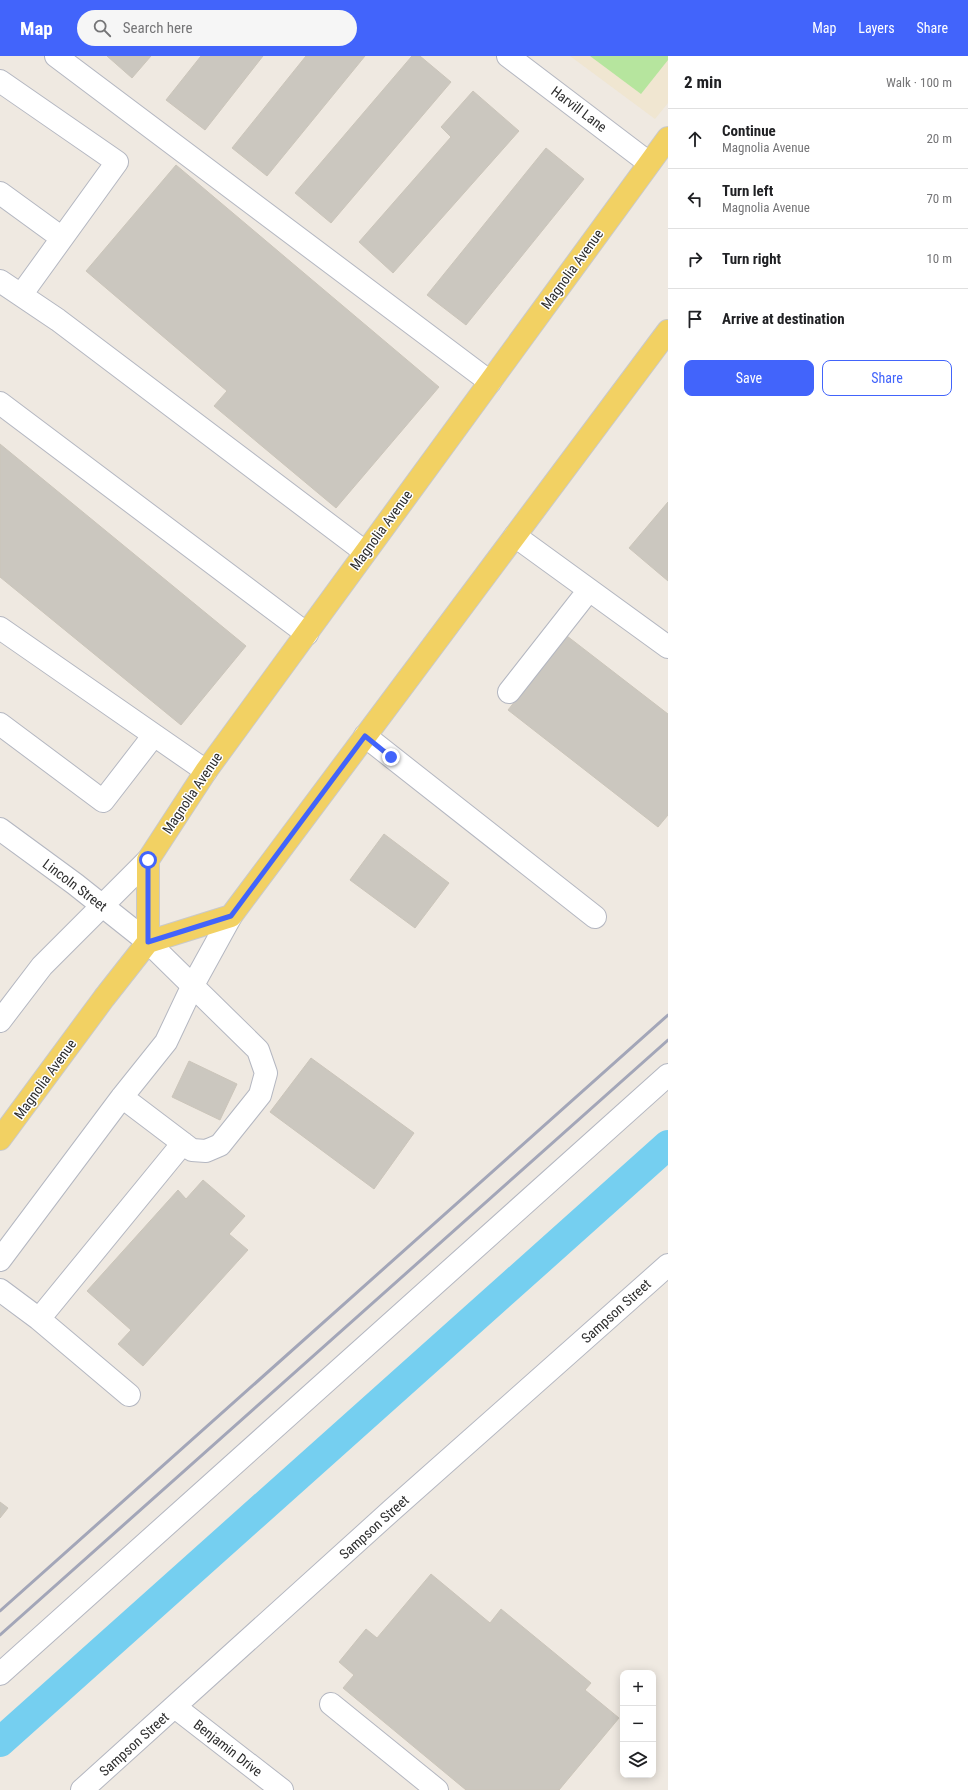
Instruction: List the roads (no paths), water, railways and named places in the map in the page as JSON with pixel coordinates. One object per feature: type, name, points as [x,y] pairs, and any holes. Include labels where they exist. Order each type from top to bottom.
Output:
[{"type":"main road","name":"Magnolia Avenue","points":[[148,860],[206,771],[668,138]]},
{"type":"main road","points":[[148,860],[148,942],[231,916],[668,331]]},
{"type":"main road","name":"Magnolia Avenue","points":[[0,1140],[104,998],[148,942]]},
{"type":"street","points":[[56,56],[490,382]]},
{"type":"street","name":"Harvill Lane","points":[[508,56],[650,163]]},
{"type":"street","points":[[0,81],[117,162],[21,295]]},
{"type":"street","points":[[0,193],[62,238]]},
{"type":"street","points":[[0,281],[70,330],[365,552]]},
{"type":"street","points":[[0,403],[307,634]]},
{"type":"street","points":[[515,536],[668,647]]},
{"type":"street","points":[[509,692],[589,590]]},
{"type":"street","points":[[0,628],[206,771]]},
{"type":"street","points":[[0,724],[103,801],[154,735]]},
{"type":"street","points":[[365,736],[595,917]]},
{"type":"street","name":"Lincoln Street","points":[[0,829],[148,942],[258,1050],[266,1073],[260,1095],[220,1145],[206,1151],[192,1150],[122,1097]]},
{"type":"street","points":[[0,1021],[42,966],[148,860]]},
{"type":"street","points":[[0,1260],[122,1097],[166,1042],[193,985],[231,916]]},
{"type":"street","points":[[0,1674],[668,1075]]},
{"type":"street","points":[[39,1319],[183,1143]]},
{"type":"street","name":"Sampson Street","points":[[82,1790],[399,1504],[660,1284],[668,1265]]},
{"type":"street","points":[[0,1290],[39,1319],[129,1395]]},
{"type":"street","points":[[332,1704],[438,1790]]},
{"type":"street","name":"Benjamin Drive","points":[[175,1707],[282,1790]]},
{"type":"waterway","points":[[0,1742],[668,1145]]},
{"type":"railway","points":[[0,1611],[668,1015]]},
{"type":"railway","points":[[0,1635],[668,1040]]}]
